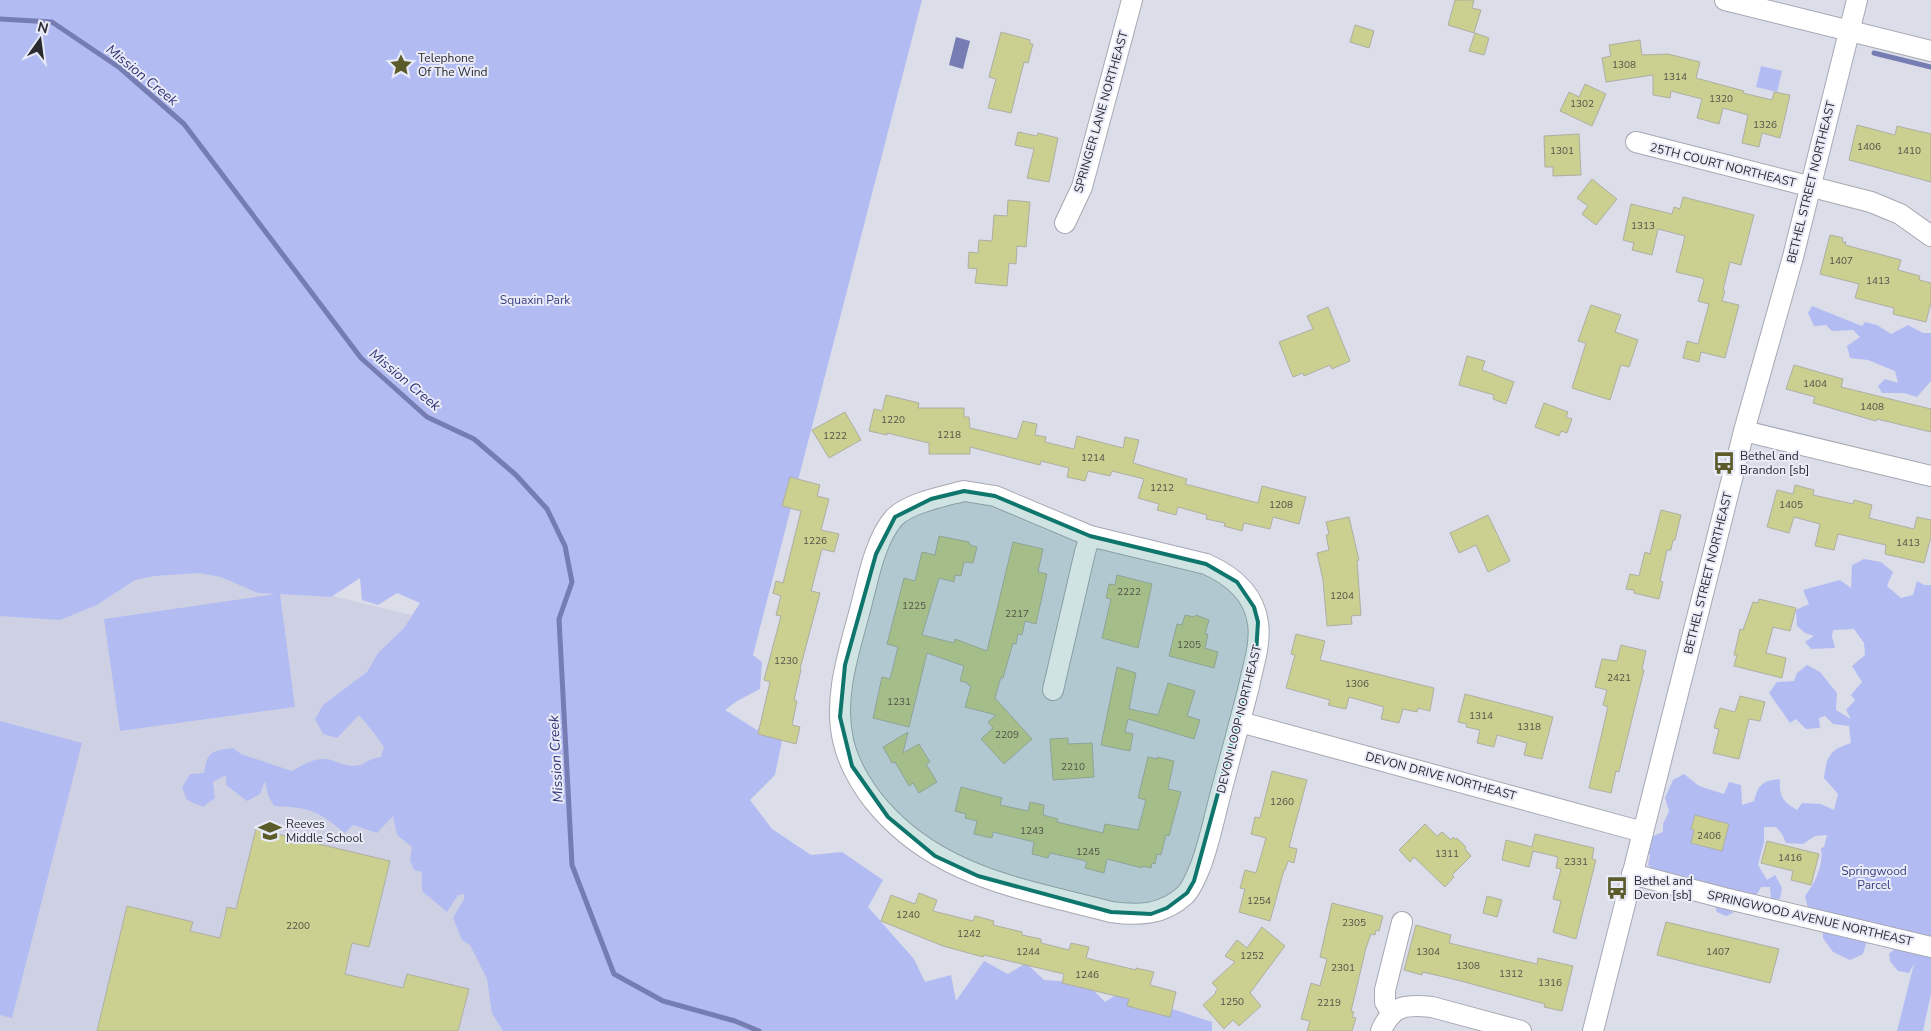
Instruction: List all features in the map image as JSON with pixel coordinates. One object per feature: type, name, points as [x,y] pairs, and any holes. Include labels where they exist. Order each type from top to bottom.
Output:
[{"type":"street","name":"SPRINGER LANE NORTHEAST","points":[[1065,223],[1082,187],[1132,0]]},
{"type":"street","points":[[1725,0],[1931,51]]},
{"type":"street","name":"BETHEL STREET NORTHEAST","points":[[1593,1031],[1744,431],[1793,257],[1857,0]]},
{"type":"street","name":"25TH COURT NORTHEAST","points":[[1636,142],[1871,202],[1900,214],[1931,236]]},
{"type":"street","points":[[1744,431],[1931,476]]},
{"type":"street","name":"DEVON LOOP NORTHEAST","points":[[964,492],[995,496],[1090,536],[1206,564],[1222,571],[1242,588],[1254,607],[1258,622],[1258,637],[1240,722],[1201,864],[1187,893],[1167,908],[1151,914],[1131,915],[1111,912],[978,876],[955,866],[929,851],[905,833],[877,804],[852,766],[843,741],[840,718],[845,665],[869,573],[879,546],[895,517],[930,499],[964,492]]},
{"type":"street","points":[[1053,690],[1090,536]]},
{"type":"street","name":"DEVON DRIVE NORTHEAST","points":[[1240,722],[1643,832]]},
{"type":"street","name":"SPRINGWOOD AVENUE NORTHEAST","points":[[1632,874],[1931,948]]},
{"type":"street","points":[[1392,1014],[1385,1002],[1385,990],[1402,922]]},
{"type":"street","points":[[1381,1031],[1388,1018],[1396,1010],[1405,1006],[1432,1007],[1521,1031]]},
{"type":"highlighted area","points":[[964,491],[995,496],[1090,536],[1206,564],[1237,582],[1254,607],[1258,622],[1256,654],[1194,881],[1187,893],[1167,908],[1151,914],[1111,912],[978,876],[935,856],[888,817],[852,766],[840,717],[845,665],[876,554],[895,517],[909,508],[931,499]]},
{"type":"shaded area","points":[[956,37],[970,41],[963,69],[949,65]]},
{"type":"shaded area","name":"Reeves Middle School","points":[[0,515],[477,631],[604,1031],[0,1031]]},
{"type":"green space","name":"Squaxin Park","points":[[0,0],[922,0],[753,655],[762,662],[760,689],[737,701],[725,710],[757,730],[762,725],[783,736],[775,775],[750,800],[772,829],[811,855],[842,852],[883,880],[868,907],[914,959],[925,982],[951,975],[956,1001],[984,961],[1008,974],[1026,963],[1044,980],[1086,983],[1105,1002],[1121,992],[1212,1022],[1212,1031],[503,1031],[492,1013],[487,979],[470,945],[462,940],[453,918],[464,899],[464,894],[458,895],[447,912],[422,891],[422,872],[414,870],[410,860],[412,847],[397,835],[393,816],[377,833],[353,825],[345,833],[327,819],[306,809],[274,806],[268,795],[265,781],[260,794],[247,801],[226,785],[226,775],[213,782],[215,798],[203,807],[187,800],[182,787],[190,774],[204,773],[209,756],[215,751],[233,748],[241,754],[292,771],[317,760],[325,759],[354,766],[381,757],[384,747],[359,715],[337,738],[323,734],[315,719],[323,705],[367,672],[378,653],[404,628],[420,603],[397,593],[378,605],[362,600],[360,578],[331,597],[280,594],[295,707],[120,731],[104,619],[276,594],[258,593],[221,577],[199,573],[154,576],[135,580],[97,605],[60,620],[0,616]]},
{"type":"green space","points":[[1761,66],[1782,71],[1777,92],[1756,87]]},
{"type":"green space","points":[[1812,306],[1862,326],[1865,322],[1877,325],[1891,334],[1908,325],[1923,333],[1931,333],[1931,381],[1917,397],[1904,393],[1882,393],[1878,386],[1885,379],[1898,383],[1895,371],[1868,360],[1850,358],[1847,346],[1860,337],[1853,330],[1832,331],[1826,325],[1814,326],[1808,313]]},
{"type":"green space","name":"Springwood Parcel","points":[[1864,559],[1881,562],[1893,572],[1887,586],[1901,598],[1913,595],[1917,581],[1924,585],[1931,585],[1931,994],[1923,1031],[1897,1031],[1914,964],[1909,973],[1898,971],[1890,961],[1889,954],[1898,946],[1865,934],[1866,944],[1863,954],[1850,960],[1833,952],[1823,938],[1823,927],[1808,908],[1805,896],[1818,874],[1822,854],[1821,848],[1824,847],[1827,835],[1815,836],[1803,844],[1786,843],[1776,827],[1764,827],[1764,842],[1758,865],[1767,880],[1775,875],[1782,888],[1780,899],[1771,899],[1770,887],[1761,887],[1757,894],[1748,894],[1729,907],[1733,913],[1726,916],[1717,912],[1715,905],[1663,877],[1648,865],[1650,855],[1646,849],[1648,838],[1663,832],[1663,824],[1669,811],[1665,798],[1673,780],[1684,774],[1699,786],[1724,794],[1729,782],[1741,785],[1742,805],[1754,801],[1762,784],[1780,779],[1782,798],[1797,810],[1802,803],[1821,804],[1834,810],[1838,794],[1824,778],[1825,770],[1830,755],[1838,748],[1851,743],[1849,726],[1833,724],[1825,716],[1819,718],[1820,728],[1806,729],[1796,719],[1790,723],[1769,693],[1777,682],[1794,681],[1797,673],[1807,665],[1820,672],[1837,693],[1836,710],[1851,719],[1846,710],[1855,700],[1851,695],[1862,682],[1852,666],[1865,655],[1864,643],[1854,629],[1833,630],[1832,636],[1835,648],[1811,649],[1805,642],[1814,636],[1805,633],[1797,626],[1796,610],[1809,604],[1803,590],[1840,580],[1851,588],[1852,565]]},
{"type":"green space","points":[[0,721],[82,743],[12,1018],[0,1015]]},
{"type":"building","points":[[1455,0],[1474,0],[1472,8],[1481,10],[1474,33],[1448,25]]},
{"type":"building","points":[[1355,25],[1374,31],[1369,48],[1350,42]]},
{"type":"building","points":[[1001,32],[1030,40],[1030,44],[1033,44],[1028,63],[1024,62],[1011,113],[988,108],[996,79],[989,77]]},
{"type":"building","points":[[1475,33],[1489,38],[1484,55],[1469,51]]},
{"type":"building","points":[[1640,40],[1642,55],[1668,54],[1700,62],[1696,78],[1772,100],[1774,92],[1790,95],[1780,138],[1762,133],[1759,147],[1742,143],[1748,115],[1723,108],[1719,124],[1697,118],[1702,99],[1671,91],[1670,98],[1653,95],[1653,75],[1606,82],[1602,58],[1611,56],[1609,45]]},
{"type":"building","points":[[1585,84],[1606,94],[1592,126],[1560,111],[1569,92],[1579,97]]},
{"type":"building","points":[[1857,125],[1895,135],[1897,126],[1931,134],[1931,182],[1849,160]]},
{"type":"building","points":[[1018,132],[1037,136],[1038,133],[1058,138],[1049,182],[1027,178],[1034,149],[1015,145]]},
{"type":"building","points":[[1579,134],[1581,175],[1553,176],[1553,167],[1545,167],[1544,136]]},
{"type":"building","points":[[1592,179],[1617,199],[1596,225],[1582,214],[1588,206],[1577,198]]},
{"type":"building","points":[[1683,197],[1754,215],[1741,265],[1730,262],[1723,290],[1725,291],[1722,301],[1739,305],[1725,358],[1701,352],[1699,362],[1683,358],[1687,341],[1698,344],[1709,304],[1698,301],[1704,280],[1702,278],[1676,272],[1685,236],[1658,229],[1652,255],[1632,250],[1634,243],[1623,240],[1631,204],[1672,214],[1674,207],[1680,209]]},
{"type":"building","points":[[1008,200],[1030,202],[1026,247],[1017,246],[1016,264],[1009,263],[1007,286],[975,283],[977,269],[968,268],[969,252],[978,253],[979,240],[992,241],[994,215],[1007,216]]},
{"type":"building","points":[[1830,235],[1843,238],[1842,242],[1846,242],[1845,245],[1901,260],[1898,270],[1920,276],[1919,280],[1931,283],[1931,302],[1926,322],[1893,314],[1894,308],[1855,298],[1859,284],[1820,274]]},
{"type":"building","points":[[1591,305],[1621,315],[1615,332],[1638,340],[1629,367],[1621,365],[1610,400],[1572,388],[1586,343],[1578,341]]},
{"type":"building","points":[[1328,307],[1350,361],[1332,369],[1330,365],[1304,376],[1303,373],[1293,377],[1279,342],[1313,329],[1307,316]]},
{"type":"building","points":[[1467,356],[1485,361],[1482,370],[1514,382],[1506,404],[1493,399],[1494,395],[1459,385]]},
{"type":"building","points":[[1794,365],[1843,379],[1841,387],[1931,409],[1931,432],[1877,419],[1876,421],[1813,403],[1815,397],[1786,389]]},
{"type":"building","points":[[886,395],[919,403],[918,408],[964,408],[964,417],[969,417],[970,428],[1017,439],[1023,421],[1037,424],[1035,435],[1046,437],[1045,442],[1074,449],[1077,436],[1123,448],[1125,437],[1139,440],[1133,463],[1187,479],[1185,484],[1258,503],[1262,486],[1306,497],[1299,524],[1273,517],[1270,529],[1244,523],[1242,531],[1224,526],[1225,523],[1206,519],[1207,515],[1178,507],[1176,515],[1157,510],[1159,504],[1138,498],[1144,479],[1112,471],[1110,476],[1088,471],[1085,481],[1067,477],[1069,468],[1041,461],[1040,465],[970,447],[970,454],[929,454],[929,443],[887,433],[887,435],[869,431],[874,409],[882,411]]},
{"type":"building","points":[[1544,403],[1568,412],[1566,417],[1572,419],[1567,433],[1561,431],[1559,436],[1535,427]]},
{"type":"building","points":[[845,412],[861,440],[829,458],[812,430]]},
{"type":"building","points":[[790,477],[820,485],[817,496],[829,499],[821,530],[839,534],[834,552],[822,549],[811,591],[820,593],[794,700],[797,701],[792,725],[800,727],[796,744],[758,734],[770,682],[764,680],[781,616],[776,615],[781,596],[773,593],[776,581],[783,583],[801,511],[782,506]]},
{"type":"building","points":[[1795,485],[1814,490],[1813,495],[1853,504],[1854,500],[1872,505],[1869,518],[1914,529],[1917,517],[1931,520],[1931,537],[1924,563],[1885,554],[1886,545],[1838,534],[1834,550],[1815,546],[1820,524],[1794,517],[1789,533],[1767,527],[1777,490],[1793,494]]},
{"type":"building","points":[[1661,510],[1681,515],[1671,550],[1667,550],[1660,581],[1663,582],[1659,599],[1634,593],[1634,590],[1626,589],[1630,574],[1639,576],[1645,552],[1650,554]]},
{"type":"building","points":[[1488,515],[1510,561],[1488,572],[1476,545],[1459,553],[1450,533]]},
{"type":"building","points":[[1349,517],[1359,560],[1357,561],[1361,615],[1351,616],[1352,624],[1327,626],[1323,580],[1317,553],[1329,550],[1326,535],[1329,534],[1326,522]]},
{"type":"building","points":[[939,536],[969,542],[970,545],[977,547],[973,563],[964,562],[961,576],[955,575],[954,582],[939,578],[922,635],[954,643],[955,639],[987,651],[1013,542],[1043,549],[1038,572],[1047,574],[1036,624],[1025,621],[1022,635],[1018,634],[1016,644],[1013,643],[995,698],[1032,739],[1004,764],[981,739],[993,728],[988,722],[996,715],[965,707],[971,686],[960,681],[964,666],[927,653],[909,727],[873,718],[882,677],[890,679],[898,647],[887,644],[904,578],[915,581],[922,552],[935,555]]},
{"type":"building","points":[[1117,575],[1152,584],[1138,648],[1102,638],[1111,599],[1106,598],[1109,584],[1115,585]]},
{"type":"building","points":[[1759,599],[1796,608],[1790,631],[1773,627],[1766,653],[1786,658],[1782,678],[1734,666],[1737,655],[1734,655],[1740,629],[1743,630],[1753,602],[1758,603]]},
{"type":"building","points":[[1185,615],[1194,617],[1196,615],[1209,620],[1205,634],[1208,634],[1205,648],[1218,652],[1214,668],[1169,656],[1177,624],[1182,625]]},
{"type":"building","points":[[1296,634],[1325,641],[1320,660],[1434,688],[1430,711],[1418,708],[1417,712],[1403,709],[1399,723],[1381,719],[1384,707],[1349,697],[1346,709],[1328,705],[1330,700],[1286,688],[1295,655],[1291,654]]},
{"type":"building","points":[[1621,645],[1646,651],[1642,669],[1644,670],[1619,772],[1616,771],[1611,793],[1589,788],[1608,707],[1603,705],[1607,690],[1595,687],[1602,659],[1617,661]]},
{"type":"building","points":[[1117,667],[1136,673],[1129,709],[1158,715],[1168,683],[1195,691],[1187,716],[1200,720],[1194,739],[1128,719],[1125,732],[1133,734],[1130,751],[1101,745]]},
{"type":"building","points":[[1465,694],[1553,717],[1542,759],[1524,755],[1527,743],[1497,735],[1494,747],[1477,743],[1480,730],[1466,727],[1467,724],[1458,722]]},
{"type":"building","points":[[1740,696],[1765,702],[1760,721],[1749,719],[1739,759],[1713,753],[1719,729],[1714,728],[1720,708],[1735,712]]},
{"type":"building","points":[[908,732],[903,753],[919,744],[930,762],[926,764],[937,782],[919,793],[913,783],[909,786],[895,762],[892,763],[883,747]]},
{"type":"building","points":[[1068,738],[1068,744],[1092,743],[1094,777],[1053,780],[1050,739]]},
{"type":"building","points":[[1148,757],[1174,761],[1168,789],[1181,792],[1169,836],[1166,835],[1161,855],[1157,854],[1155,864],[1152,863],[1151,868],[1142,866],[1142,868],[1107,859],[1104,873],[1085,868],[1087,862],[1082,860],[1050,853],[1048,858],[1032,854],[1034,842],[993,832],[992,838],[974,834],[977,821],[965,818],[966,814],[955,811],[961,787],[1002,798],[1000,805],[1028,811],[1030,802],[1044,805],[1043,815],[1058,819],[1057,822],[1103,833],[1105,824],[1138,830],[1146,800],[1138,798]]},
{"type":"building","points":[[1272,771],[1307,780],[1289,847],[1297,849],[1294,863],[1288,861],[1284,870],[1270,921],[1239,912],[1245,889],[1240,888],[1245,870],[1256,873],[1266,838],[1251,834],[1255,817],[1260,818]]},
{"type":"building","points":[[1695,815],[1729,824],[1722,851],[1691,843],[1694,830],[1691,829]]},
{"type":"building","points":[[1425,824],[1437,836],[1442,832],[1451,840],[1453,837],[1457,838],[1466,847],[1465,849],[1471,856],[1452,875],[1454,877],[1445,887],[1414,857],[1410,862],[1399,850]]},
{"type":"building","points":[[256,829],[390,861],[369,947],[352,943],[345,974],[403,988],[407,974],[469,989],[458,1031],[97,1031],[127,906],[193,922],[190,931],[220,938],[227,907],[236,909]]},
{"type":"building","points":[[1535,834],[1594,848],[1592,859],[1596,860],[1576,939],[1553,932],[1561,901],[1553,899],[1561,869],[1556,868],[1558,857],[1533,851],[1529,867],[1502,860],[1506,840],[1532,847]]},
{"type":"building","points":[[1767,841],[1819,854],[1811,885],[1791,880],[1793,871],[1761,863]]},
{"type":"building","points":[[919,893],[937,900],[933,911],[973,921],[975,916],[994,921],[993,925],[1022,932],[1022,935],[1041,939],[1041,943],[1069,950],[1071,943],[1089,947],[1086,958],[1136,970],[1136,968],[1154,972],[1150,985],[1176,992],[1170,1017],[1127,1006],[1129,999],[1062,983],[1064,974],[984,955],[983,957],[943,946],[881,921],[891,895],[915,904]]},
{"type":"building","points":[[1487,896],[1502,900],[1497,917],[1483,913]]},
{"type":"building","points":[[1332,903],[1383,916],[1379,931],[1376,930],[1375,935],[1371,934],[1366,948],[1351,1011],[1354,1012],[1352,1017],[1356,1018],[1352,1031],[1307,1031],[1310,1021],[1301,1019],[1311,983],[1320,986],[1327,959],[1320,957]]},
{"type":"building","points":[[1666,922],[1779,949],[1770,983],[1657,955]]},
{"type":"building","points":[[1416,925],[1451,935],[1449,943],[1537,964],[1538,958],[1573,966],[1562,1011],[1544,1007],[1545,1004],[1461,981],[1423,972],[1422,975],[1404,970]]},
{"type":"building","points":[[1262,927],[1285,946],[1250,993],[1261,1006],[1239,1026],[1233,1020],[1224,1029],[1203,1005],[1218,989],[1212,983],[1235,962],[1225,956],[1237,940],[1247,948]]},
{"type":"waterway","name":"Mission Creek","points":[[0,19],[52,22],[120,68],[184,124],[361,358],[427,417],[474,439],[516,475],[547,509],[565,546],[572,582],[559,619],[572,865],[614,974],[663,1001],[735,1021],[759,1031]]},
{"type":"waterway","points":[[1874,53],[1931,67]]},
{"type":"place","name":"Telephone Of The Wind","points":[[401,65]]},
{"type":"place","name":"Bethel and Brandon [sb]","points":[[1724,463]]},
{"type":"place","name":"Reeves Middle School","points":[[270,831]]},
{"type":"place","name":"Bethel and Devon [sb]","points":[[1617,888]]}]
